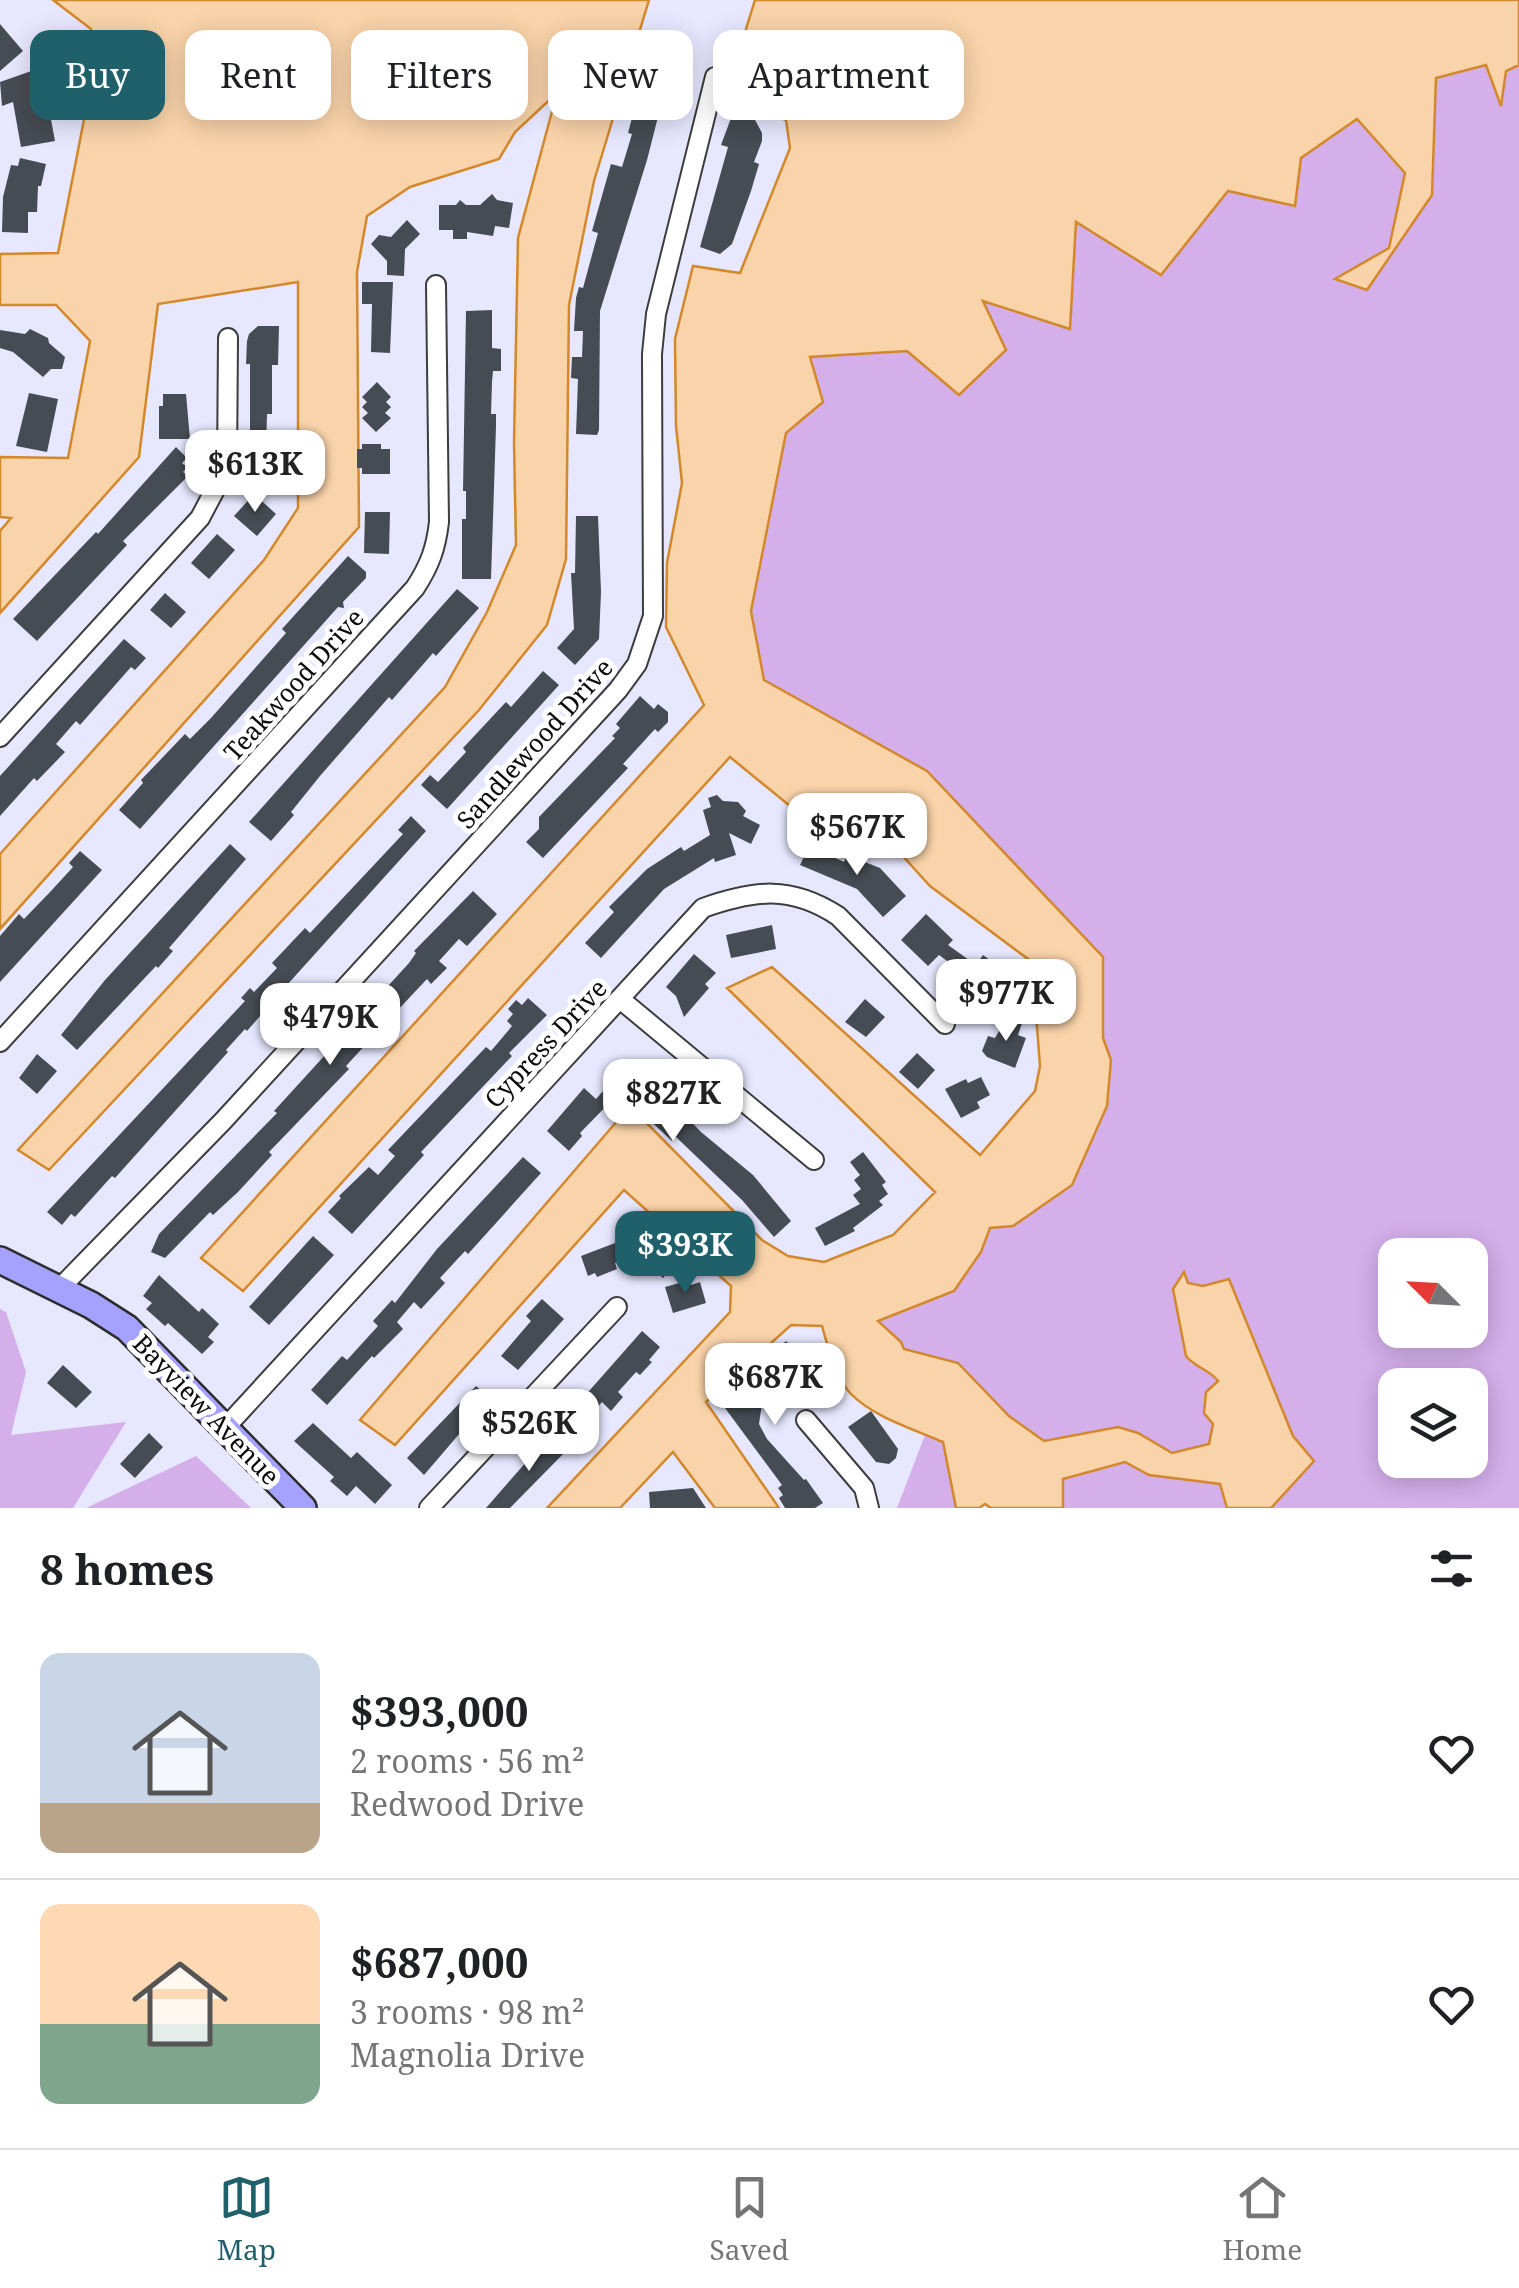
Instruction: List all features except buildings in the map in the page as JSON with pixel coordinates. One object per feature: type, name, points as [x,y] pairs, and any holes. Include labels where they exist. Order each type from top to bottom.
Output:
[{"type":"main road","name":"Bayview Avenue","points":[[0,1260],[127,1328],[304,1508]]},
{"type":"street","name":"Sandlewood Drive","points":[[59,1289],[224,1121],[618,690],[637,664],[652,616],[652,354],[656,314],[713,89]]},
{"type":"street","name":"Teakwood Drive","points":[[0,1042],[414,588],[427,569],[436,550],[438,522],[436,285]]},
{"type":"street","points":[[0,737],[200,518],[218,490],[227,467],[228,338]]},
{"type":"street","name":"Cypress Drive","points":[[224,1430],[703,908],[730,899],[781,893],[802,896],[838,916],[945,1024]]},
{"type":"street","points":[[620,999],[814,1160]]},
{"type":"street","points":[[429,1508],[617,1307]]},
{"type":"street","points":[[806,1420],[864,1488],[870,1508]]},
{"type":"shaded area","points":[[53,0],[649,0],[640,30],[548,30],[548,101],[528,120],[528,30],[351,30],[351,120],[528,120],[515,132],[499,159],[410,187],[367,216],[357,272],[359,527],[0,929],[0,854],[264,560],[298,508],[298,282],[158,304],[139,457],[0,613],[0,531],[11,518],[0,517],[0,457],[68,458],[90,341],[56,305],[0,305],[0,254],[58,253],[84,120],[165,120],[165,30],[91,29]]},
{"type":"shaded area","points":[[755,0],[1519,0],[1519,65],[1506,71],[1501,106],[1486,65],[1436,78],[1432,195],[1367,290],[1335,279],[1389,248],[1405,173],[1357,119],[1301,158],[1295,206],[1228,191],[1161,275],[1076,222],[1070,329],[983,301],[1006,350],[959,395],[907,351],[810,357],[823,402],[786,433],[751,611],[764,680],[927,771],[1103,957],[1103,1038],[1111,1060],[1107,1106],[1072,1185],[1013,1226],[990,1228],[981,1252],[954,1291],[878,1321],[904,1349],[958,1363],[1009,1416],[1044,1441],[1118,1427],[1138,1433],[1172,1453],[1209,1444],[1213,1424],[1204,1413],[1206,1392],[1218,1381],[1186,1356],[1173,1289],[1184,1272],[1188,1283],[1203,1286],[1229,1279],[1293,1436],[1314,1461],[1271,1508],[1227,1508],[1220,1484],[1149,1475],[1125,1462],[1063,1479],[1063,1508],[991,1508],[985,1504],[979,1508],[956,1508],[943,1442],[894,1422],[859,1401],[840,1379],[822,1326],[791,1325],[706,1402],[779,1508],[715,1508],[673,1452],[620,1508],[547,1508],[730,1312],[731,1286],[624,1190],[395,1445],[360,1420],[630,1106],[762,1240],[788,1256],[824,1262],[893,1235],[935,1192],[727,988],[772,967],[980,1155],[1035,1091],[1040,1066],[1032,962],[930,886],[900,853],[812,824],[730,757],[243,1291],[201,1258],[704,705],[666,627],[667,563],[682,483],[676,426],[675,339],[693,266],[740,273],[790,148],[786,120],[964,120],[964,30],[746,30]]},
{"type":"shaded area","points":[[1487,65],[1501,104],[1506,71],[1519,65],[1519,1508],[1270,1508],[1314,1461],[1293,1436],[1228,1279],[1203,1286],[1188,1283],[1184,1273],[1191,1364],[1209,1369],[1218,1381],[1209,1444],[1172,1454],[1138,1433],[1118,1427],[1044,1442],[1009,1416],[958,1363],[904,1349],[877,1321],[954,1291],[981,1252],[990,1228],[1072,1184],[1111,1060],[1103,1038],[1103,957],[927,771],[764,680],[751,611],[786,433],[810,357],[907,351],[982,300],[1070,328],[1076,221],[1161,275],[1228,191],[1301,158],[1357,119],[1405,173],[1389,248],[1336,279],[1367,290],[1432,195],[1436,77]]},
{"type":"shaded area","points":[[550,120],[613,120],[594,181],[569,305],[566,559],[547,625],[479,710],[49,1170],[18,1150],[445,687],[487,612],[516,545],[518,238]]},
{"type":"shaded area","points":[[0,1309],[6,1312],[26,1372],[11,1435],[126,1422],[73,1508],[0,1508]]},
{"type":"shaded area","points":[[925,1435],[943,1442],[956,1508],[897,1508]]},
{"type":"shaded area","points":[[196,1456],[251,1508],[86,1508]]},
{"type":"shaded area","points":[[1125,1462],[1149,1475],[1220,1484],[1227,1508],[1063,1508],[1063,1480]]}]
